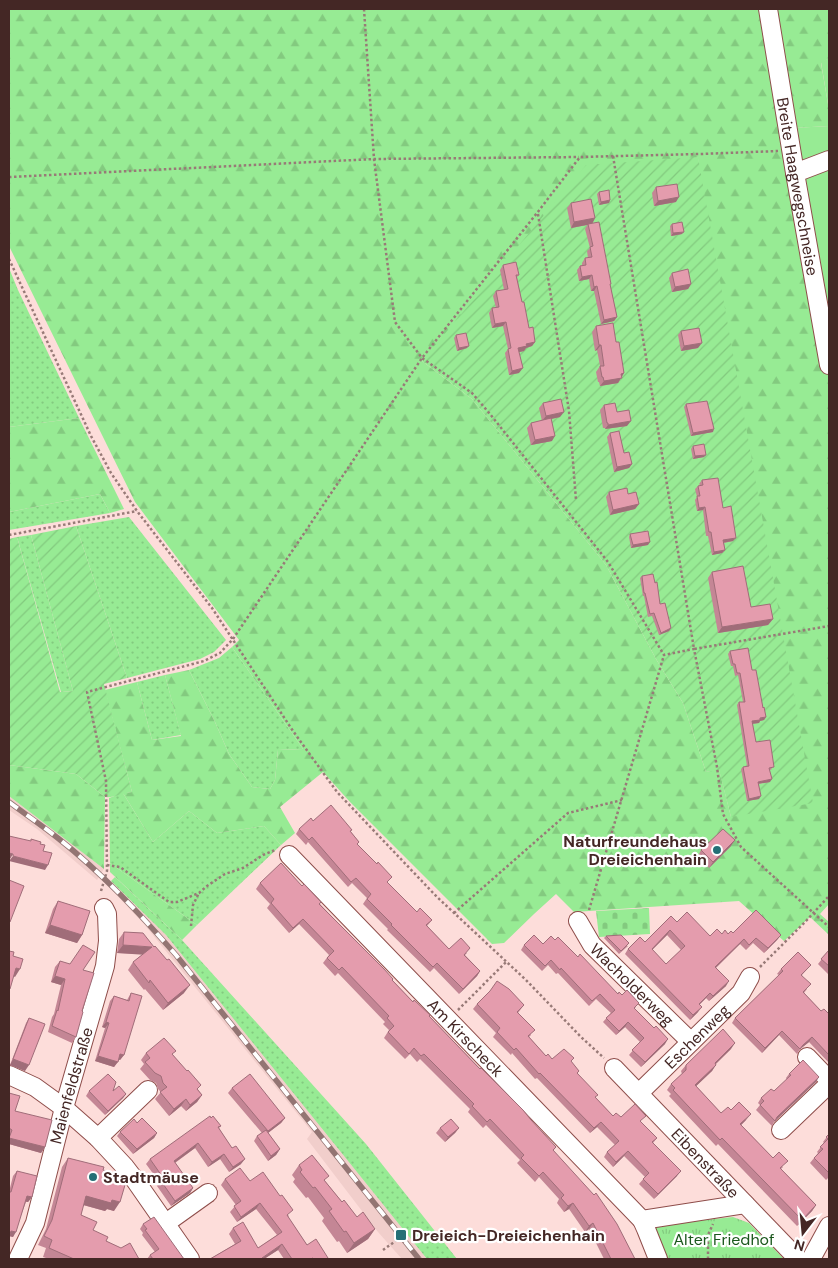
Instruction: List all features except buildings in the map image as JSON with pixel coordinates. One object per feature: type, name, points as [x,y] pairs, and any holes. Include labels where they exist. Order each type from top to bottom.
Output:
[{"type":"street","name":"Breite Haagwegschneise","points":[[768,9],[829,365]]},
{"type":"street","points":[[795,173],[829,160]]},
{"type":"street","name":"Am Kirscheck","points":[[289,855],[642,1220],[658,1259]]},
{"type":"street","name":"Maienfeldstraße","points":[[18,1259],[35,1223],[64,1108],[105,966],[108,941],[107,914],[102,899]]},
{"type":"street","name":"Wacholderweg","points":[[578,921],[592,944],[691,1042]]},
{"type":"street","name":"Eschenweg","points":[[639,1093],[741,993],[750,977]]},
{"type":"street","points":[[781,1130],[829,1082],[807,1057]]},
{"type":"street","name":"Eibenstraße","points":[[614,1068],[798,1259]]},
{"type":"street","points":[[9,1075],[35,1087],[64,1108],[98,1138],[130,1174],[190,1259]]},
{"type":"street","points":[[98,1138],[148,1090]]},
{"type":"street","points":[[166,1223],[208,1193]]},
{"type":"street","points":[[642,1220],[745,1204]]},
{"type":"street","points":[[812,1259],[829,1226]]},
{"type":"path","points":[[364,9],[374,159],[396,322],[422,358],[472,393],[490,414],[608,562],[664,655],[589,911],[578,921]]},
{"type":"path","points":[[9,177],[374,159],[580,157],[791,150]]},
{"type":"path","points":[[613,156],[694,649],[717,766],[723,814],[741,846],[829,927]]},
{"type":"path","points":[[102,899],[107,871],[106,781],[87,692],[204,661],[220,653],[233,639],[422,358],[580,157]]},
{"type":"path","points":[[537,213],[569,411],[576,500]]},
{"type":"path","points":[[9,259],[55,361],[111,473],[137,511],[212,608],[293,730],[338,792],[454,914],[526,980],[614,1068]]},
{"type":"path","points":[[9,534],[137,511]]},
{"type":"path","points":[[664,655],[829,626]]},
{"type":"path","points":[[454,914],[568,813],[622,800]]},
{"type":"path","points":[[107,865],[120,867],[169,902],[178,902],[199,893],[225,874],[243,868],[274,850],[289,855]]},
{"type":"path","points":[[191,926],[193,905],[199,893]]},
{"type":"path","points":[[750,977],[829,896]]},
{"type":"path","points":[[449,1020],[506,962]]},
{"type":"path","points":[[708,1259],[708,1235],[719,1209]]},
{"type":"path","points":[[383,1250],[397,1240]]},
{"type":"shaded area","points":[[9,796],[104,869],[97,880],[37,829],[9,810]]},
{"type":"shaded area","points":[[111,881],[166,935],[427,1259],[402,1259],[378,1232],[307,1139],[312,1132],[144,924],[109,887]]},
{"type":"green space","points":[[9,9],[829,9],[829,58],[821,63],[829,110],[829,126],[794,128],[829,321],[829,904],[820,914],[829,922],[829,935],[810,917],[784,941],[739,901],[574,912],[556,894],[504,943],[492,944],[350,802],[323,772],[280,807],[295,833],[281,845],[264,826],[217,833],[189,811],[153,842],[123,793],[132,792],[105,690],[137,682],[152,740],[181,736],[165,675],[189,670],[229,754],[252,787],[270,789],[275,780],[278,750],[303,749],[232,647],[239,640],[135,502],[9,246]],"holes":[[[698,157],[731,817],[719,769],[706,772],[683,703],[656,659],[606,565],[472,399],[422,361]]]},
{"type":"green space","points":[[829,58],[829,110],[821,62]]},
{"type":"green space","points":[[829,126],[829,321],[793,128]]},
{"type":"green space","points":[[698,157],[813,803],[731,817],[719,770],[706,772],[683,703],[656,659],[606,565],[472,399],[422,361],[586,165]]},
{"type":"green space","points":[[9,268],[18,290],[79,418],[9,427]]},
{"type":"green space","points":[[79,418],[124,509],[110,513],[100,494],[9,512],[9,427]]},
{"type":"green space","points":[[100,494],[110,513],[9,530],[9,512]]},
{"type":"green space","points":[[129,517],[226,640],[214,652],[200,659],[127,678],[76,526]]},
{"type":"green space","points":[[76,526],[127,678],[104,684],[132,792],[112,797],[105,797],[76,774],[9,765],[9,539],[17,537],[60,692],[73,691],[31,535]]},
{"type":"green space","points":[[31,535],[73,691],[61,692],[17,537]]},
{"type":"green space","points":[[232,647],[303,749],[278,750],[275,780],[270,789],[252,787],[229,754],[189,670],[219,658]]},
{"type":"green space","points":[[165,675],[181,735],[152,740],[137,682]]},
{"type":"green space","points":[[9,765],[76,774],[105,797],[104,869],[9,796]]},
{"type":"green space","points":[[123,793],[153,842],[189,811],[217,833],[264,826],[281,845],[197,925],[110,863],[109,798]]},
{"type":"green space","points":[[110,863],[197,925],[182,940],[110,872]]},
{"type":"green space","points":[[115,877],[182,940],[366,1144],[457,1259],[427,1259],[166,935],[111,881]]},
{"type":"green space","points":[[649,908],[650,934],[599,937],[596,911]]},
{"type":"green space","name":"Alter Friedhof","points":[[733,1217],[749,1223],[783,1259],[664,1259],[653,1229],[656,1225]]},
{"type":"railway","points":[[9,802],[75,852],[120,894],[176,955],[419,1259]]},
{"type":"place","name":"Naturfreundehaus Dreieichenhain","points":[[717,850]]},
{"type":"place","name":"Stadtmäuse","points":[[93,1177]]},
{"type":"place","name":"Dreieich-Dreieichenhain","points":[[401,1235]]}]
